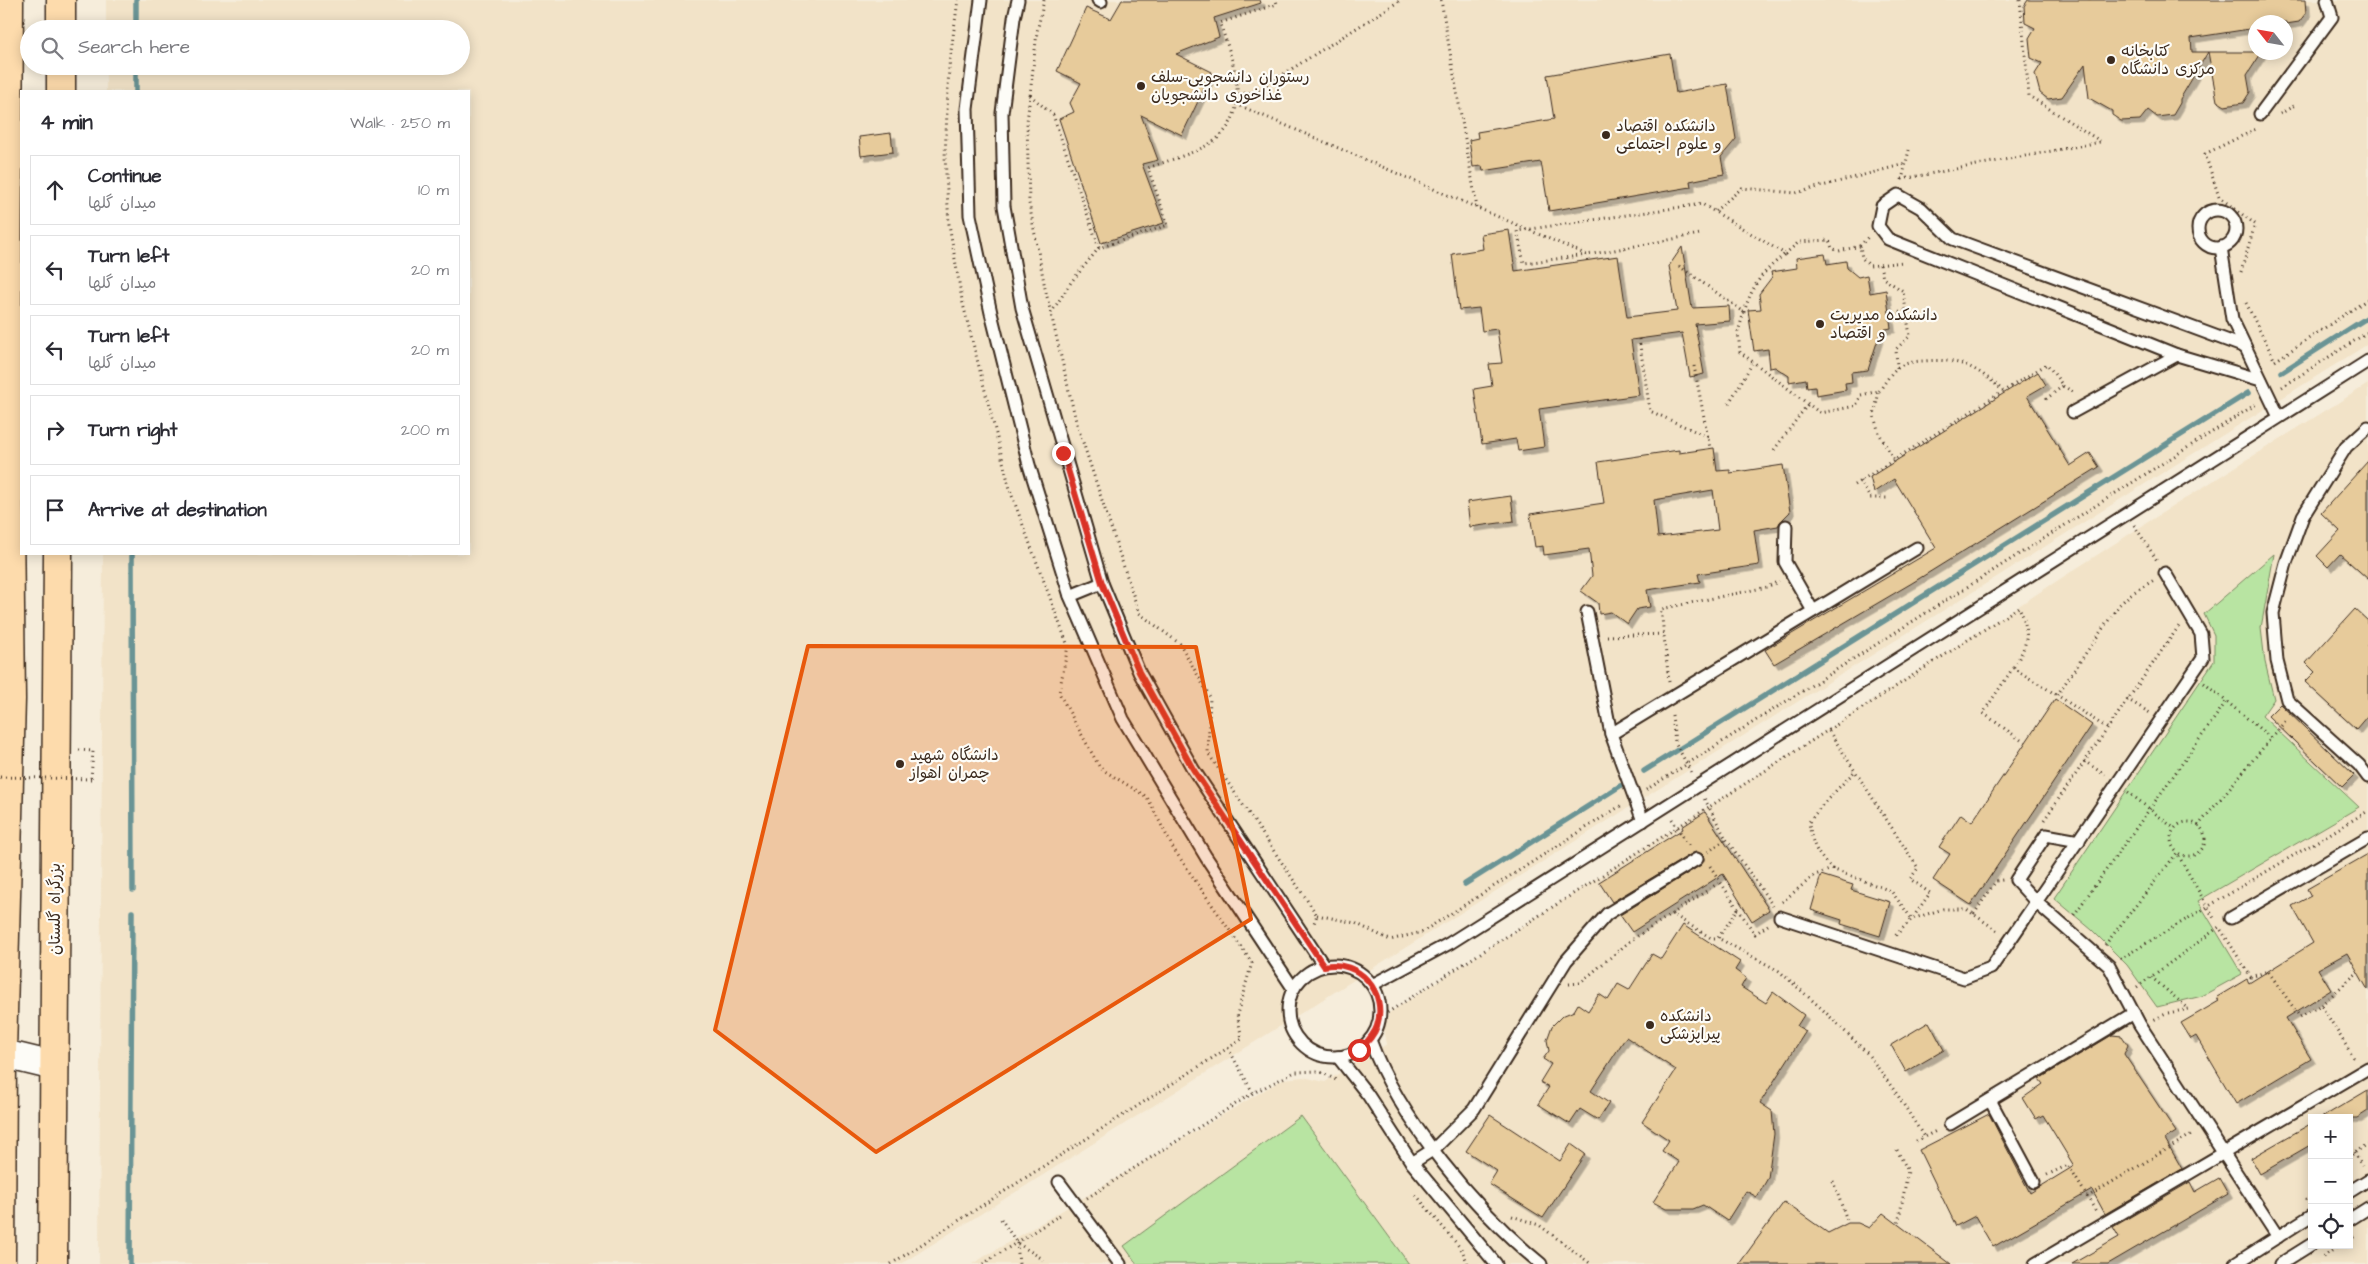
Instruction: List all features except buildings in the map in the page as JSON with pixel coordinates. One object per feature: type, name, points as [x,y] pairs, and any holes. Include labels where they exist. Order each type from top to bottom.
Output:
[{"type":"highway","points":[[1,1264],[1,1065],[11,698],[4,335],[9,0]]},
{"type":"highway","points":[[61,0],[61,20]]},
{"type":"highway","points":[[61,75],[61,90]]},
{"type":"highway","name":"بزرگراه گلستان","points":[[53,1264],[58,555]]},
{"type":"main road","points":[[1,1065],[54,1066]]},
{"type":"lane","points":[[981,0],[967,110],[970,215],[991,313],[1029,465],[1070,596],[1123,719],[1206,857],[1293,988]]},
{"type":"lane","points":[[1018,0],[1002,113],[1004,206],[1022,308],[1102,583],[1139,672],[1193,769],[1324,966]]},
{"type":"lane","points":[[2262,120],[2332,17],[2327,0]]},
{"type":"lane","points":[[2245,346],[1953,238],[1921,208],[1898,195],[1882,206],[1878,226],[1888,239],[2178,355],[2261,380]]},
{"type":"lane","points":[[2221,247],[2232,319],[2279,417]]},
{"type":"lane","points":[[2073,412],[2178,355]]},
{"type":"lane","points":[[1372,985],[1450,944],[2368,361]]},
{"type":"lane","points":[[2368,427],[2346,446],[2303,516],[2286,564],[2272,613],[2278,661],[2287,700],[2359,765],[2368,777]]},
{"type":"lane","points":[[1786,526],[1785,562],[1813,611]]},
{"type":"lane","points":[[1611,734],[1917,548]]},
{"type":"lane","points":[[1777,912],[1964,978],[1991,968],[2012,940],[2203,658],[2201,634],[2165,573]]},
{"type":"lane","points":[[1070,596],[1102,583]]},
{"type":"lane","points":[[1587,612],[1611,734],[1643,821]]},
{"type":"lane","points":[[2079,841],[2046,835],[2016,880],[2037,903],[2109,966],[2140,1026],[2278,1237]]},
{"type":"lane","points":[[2231,918],[2368,838]]},
{"type":"lane","points":[[1412,1164],[1434,1149],[1474,1110],[1566,961],[1607,914],[1700,857]]},
{"type":"lane","points":[[1333,964],[1348,967],[1362,974],[1372,985],[1378,998],[1379,1018],[1377,1028],[1370,1040],[1359,1050],[1346,1056],[1316,1055],[1303,1046],[1293,1034],[1288,1019],[1288,1003],[1293,988],[1303,975],[1324,966],[1333,964]]},
{"type":"lane","points":[[1950,1124],[2134,1013]]},
{"type":"lane","points":[[1370,1040],[1380,1068],[1434,1149],[1466,1190],[1516,1244],[1541,1264]]},
{"type":"lane","points":[[1338,1057],[1368,1095],[1412,1164],[1496,1264]]},
{"type":"lane","points":[[2035,1264],[2365,1070]]},
{"type":"lane","points":[[1990,1100],[2034,1182]]},
{"type":"lane","points":[[2353,1189],[2368,1180]]},
{"type":"lane","points":[[1059,1182],[1120,1264]]},
{"type":"lane","points":[[2353,1217],[2368,1208]]},
{"type":"lane","points":[[2235,1264],[2308,1218]]},
{"type":"lane","points":[[2280,1264],[2308,1246]]},
{"type":"path","points":[[890,1264],[1242,1039],[1237,1014],[1252,963],[1173,848],[1147,797],[1100,768],[1059,693],[1068,646],[1011,493],[962,300],[950,224],[945,157],[949,66],[958,0]]},
{"type":"path","points":[[1044,0],[1036,32],[1027,122],[1029,203],[1051,314],[1076,421],[1138,613],[1180,644],[1210,697],[1208,753],[1317,915],[1355,923],[1390,940],[1422,932],[2368,332]]},
{"type":"path","points":[[1051,314],[1072,281],[1099,248],[1168,225],[1148,168],[1206,145],[1221,136],[1232,121],[1238,94],[1233,62],[1220,23],[1277,4],[1276,0]]},
{"type":"path","points":[[1238,94],[1255,92],[1401,0]]},
{"type":"path","points":[[1441,0],[1477,208]]},
{"type":"path","points":[[1902,179],[2100,142],[2029,96],[2020,0]]},
{"type":"path","points":[[1030,95],[1053,115],[1099,248]]},
{"type":"path","points":[[1236,104],[1587,255]]},
{"type":"path","points":[[2279,115],[2296,105]]},
{"type":"path","points":[[2240,276],[2255,224],[2219,197],[2205,154],[2262,120]]},
{"type":"path","points":[[1898,195],[1909,150]]},
{"type":"path","points":[[1716,212],[1742,188],[1796,193],[1905,164]]},
{"type":"path","points":[[1700,234],[1587,255],[1524,263],[1517,231],[1702,204],[1785,254]]},
{"type":"path","points":[[1879,391],[1861,395],[1856,406],[1820,413],[1752,364],[1740,352],[1738,332],[1752,288],[1764,272],[1799,242],[1829,240],[1832,248],[1839,251],[1860,246],[1862,258],[1870,266],[1910,261]]},
{"type":"path","points":[[1880,265],[1883,278],[1903,291],[1910,336],[1896,349],[1897,368]]},
{"type":"path","points":[[1679,266],[1744,312]]},
{"type":"path","points":[[2246,302],[2275,361],[2368,299]]},
{"type":"path","points":[[1889,314],[1906,311]]},
{"type":"path","points":[[1639,339],[1650,410],[1708,437]]},
{"type":"path","points":[[1894,460],[1879,433],[1874,416],[1879,391],[1897,368],[1916,361],[1942,359],[1966,364],[1982,373],[2003,391]]},
{"type":"path","points":[[1729,403],[1752,364]]},
{"type":"path","points":[[1854,485],[2047,364],[2063,386],[2074,393],[2082,392]]},
{"type":"path","points":[[1694,366],[1710,448]]},
{"type":"path","points":[[2046,399],[2063,386]]},
{"type":"path","points":[[1774,450],[1808,404]]},
{"type":"path","points":[[1860,481],[1870,498],[1887,498]]},
{"type":"path","points":[[2057,695],[2119,605],[2131,594],[2165,573],[2127,514]]},
{"type":"path","points":[[1777,912],[1726,840],[1675,742],[1661,609],[1767,587],[1792,574]]},
{"type":"path","points":[[1379,1018],[2020,608],[2027,626],[2026,648],[1983,713],[2025,743]]},
{"type":"path","points":[[2046,835],[2044,818],[2173,631],[2191,615]]},
{"type":"path","points":[[1592,636],[1664,634]]},
{"type":"path","points":[[2013,668],[2107,728]]},
{"type":"path","points":[[2192,674],[2271,738]]},
{"type":"path","points":[[2127,699],[2161,720]]},
{"type":"path","points":[[2065,928],[2226,702]]},
{"type":"path","points":[[2198,826],[2296,708]]},
{"type":"path","points":[[1829,731],[1918,868],[1910,878],[1930,893],[1912,919],[1896,933],[1884,951]]},
{"type":"path","points":[[0,777],[90,779],[93,751]]},
{"type":"path","points":[[1855,771],[1823,804],[1809,822],[1811,841],[1818,855],[1832,869],[1891,891],[1912,919]]},
{"type":"path","points":[[1665,807],[1677,827],[1720,882],[1754,934],[1816,875],[1832,869]]},
{"type":"path","points":[[2109,966],[2368,811]]},
{"type":"path","points":[[2177,853],[2186,856],[2196,854],[2203,848],[2205,838],[2194,823],[2184,822],[2175,827],[2171,836],[2172,845],[2207,907],[2251,977],[2268,971],[2300,1017],[2320,1005],[2358,972]]},
{"type":"path","points":[[1700,857],[1726,840]]},
{"type":"path","points":[[2097,955],[2177,853]]},
{"type":"path","points":[[1974,914],[1996,880],[2016,880]]},
{"type":"path","points":[[1551,985],[1580,982],[1630,941],[1720,882]]},
{"type":"path","points":[[1718,938],[1738,909]]},
{"type":"path","points":[[1912,919],[1943,909],[1966,909],[2012,940]]},
{"type":"path","points":[[1672,914],[1711,938],[1718,938],[1779,971],[1821,1008],[1867,1053],[1898,1094],[1924,1137]]},
{"type":"path","points":[[1308,940],[1317,915]]},
{"type":"path","points":[[2125,996],[2231,918]]},
{"type":"path","points":[[2140,1026],[2168,1013],[2189,1009],[2151,977]]},
{"type":"path","points":[[2320,1005],[2365,1070]]},
{"type":"path","points":[[1228,1048],[1253,1092]]},
{"type":"path","points":[[984,1264],[1253,1092],[1295,1072],[1319,1071],[1344,1084]]},
{"type":"path","points":[[1916,1140],[1950,1124]]},
{"type":"path","points":[[2087,1197],[2206,1127]]},
{"type":"path","points":[[2350,1159],[2354,1152],[2368,1144]]},
{"type":"path","points":[[1897,1150],[1908,1171],[1898,1224]]},
{"type":"path","points":[[2354,1152],[2363,1168]]},
{"type":"path","points":[[2034,1182],[2068,1165],[2103,1224]]},
{"type":"path","points":[[1833,1181],[1848,1223]]},
{"type":"path","points":[[1411,1188],[1428,1212],[1462,1250],[1468,1264]]},
{"type":"path","points":[[1508,1214],[1539,1225],[1591,1264]]},
{"type":"path","points":[[1001,1219],[1017,1242],[1036,1254],[1046,1264]]},
{"type":"path","points":[[1017,1242],[1018,1264]]},
{"type":"path","points":[[2319,1259],[2334,1249]]},
{"type":"highlighted area","points":[[808,646],[1196,647],[1251,919],[876,1152],[715,1030]]},
{"type":"shaded area","name":"دانشگاه شهید چمران اهواز","points":[[106,0],[2368,0],[2368,344],[901,1264],[99,1264],[103,555],[470,555],[470,90],[106,90],[106,75],[470,75],[470,20],[106,20]]},
{"type":"shaded area","points":[[2368,384],[2368,1264],[972,1264],[1283,1079],[1303,1077],[1325,1082],[1387,1044],[1384,1029],[1389,1013],[2162,513]]},
{"type":"green space","points":[[2274,554],[2261,628],[2265,662],[2274,699],[2262,716],[2359,807],[2198,901],[2242,974],[2202,996],[2157,1007],[2127,965],[2092,930],[2054,898],[2214,661],[2214,635],[2204,614]]},
{"type":"green space","points":[[1301,1116],[1409,1264],[1137,1264],[1124,1246]]},
{"type":"waterway","points":[[136,0],[136,20]]},
{"type":"waterway","points":[[136,75],[136,90]]},
{"type":"waterway","points":[[2282,372],[2368,317]]},
{"type":"waterway","points":[[1644,771],[2248,393]]},
{"type":"waterway","points":[[132,555],[133,890]]},
{"type":"waterway","points":[[1465,884],[1620,786]]},
{"type":"waterway","points":[[130,1264],[132,912]]},
{"type":"place","name":"کتابخانه مرکزی دانشگاه","points":[[2111,60]]},
{"type":"place","name":"رستوران دانشجویی-سلف غذاخوری دانشجویان","points":[[1141,86]]},
{"type":"place","name":"دانشکده اقتصاد و علوم اجتماعی","points":[[1606,135]]},
{"type":"place","name":"دانشکده مدیریت و اقتصاد","points":[[1820,324]]},
{"type":"place","name":"دانشگاه شهید چمران اهواز","points":[[900,764]]},
{"type":"place","name":"دانشکده پیراپزشکی","points":[[1650,1025]]},
{"type":"route","points":[[1063,453],[1102,583],[1139,672],[1193,769],[1324,966],[1333,964],[1348,967],[1362,974],[1372,985],[1378,998],[1380,1013],[1377,1028],[1370,1040],[1359,1050]]}]
